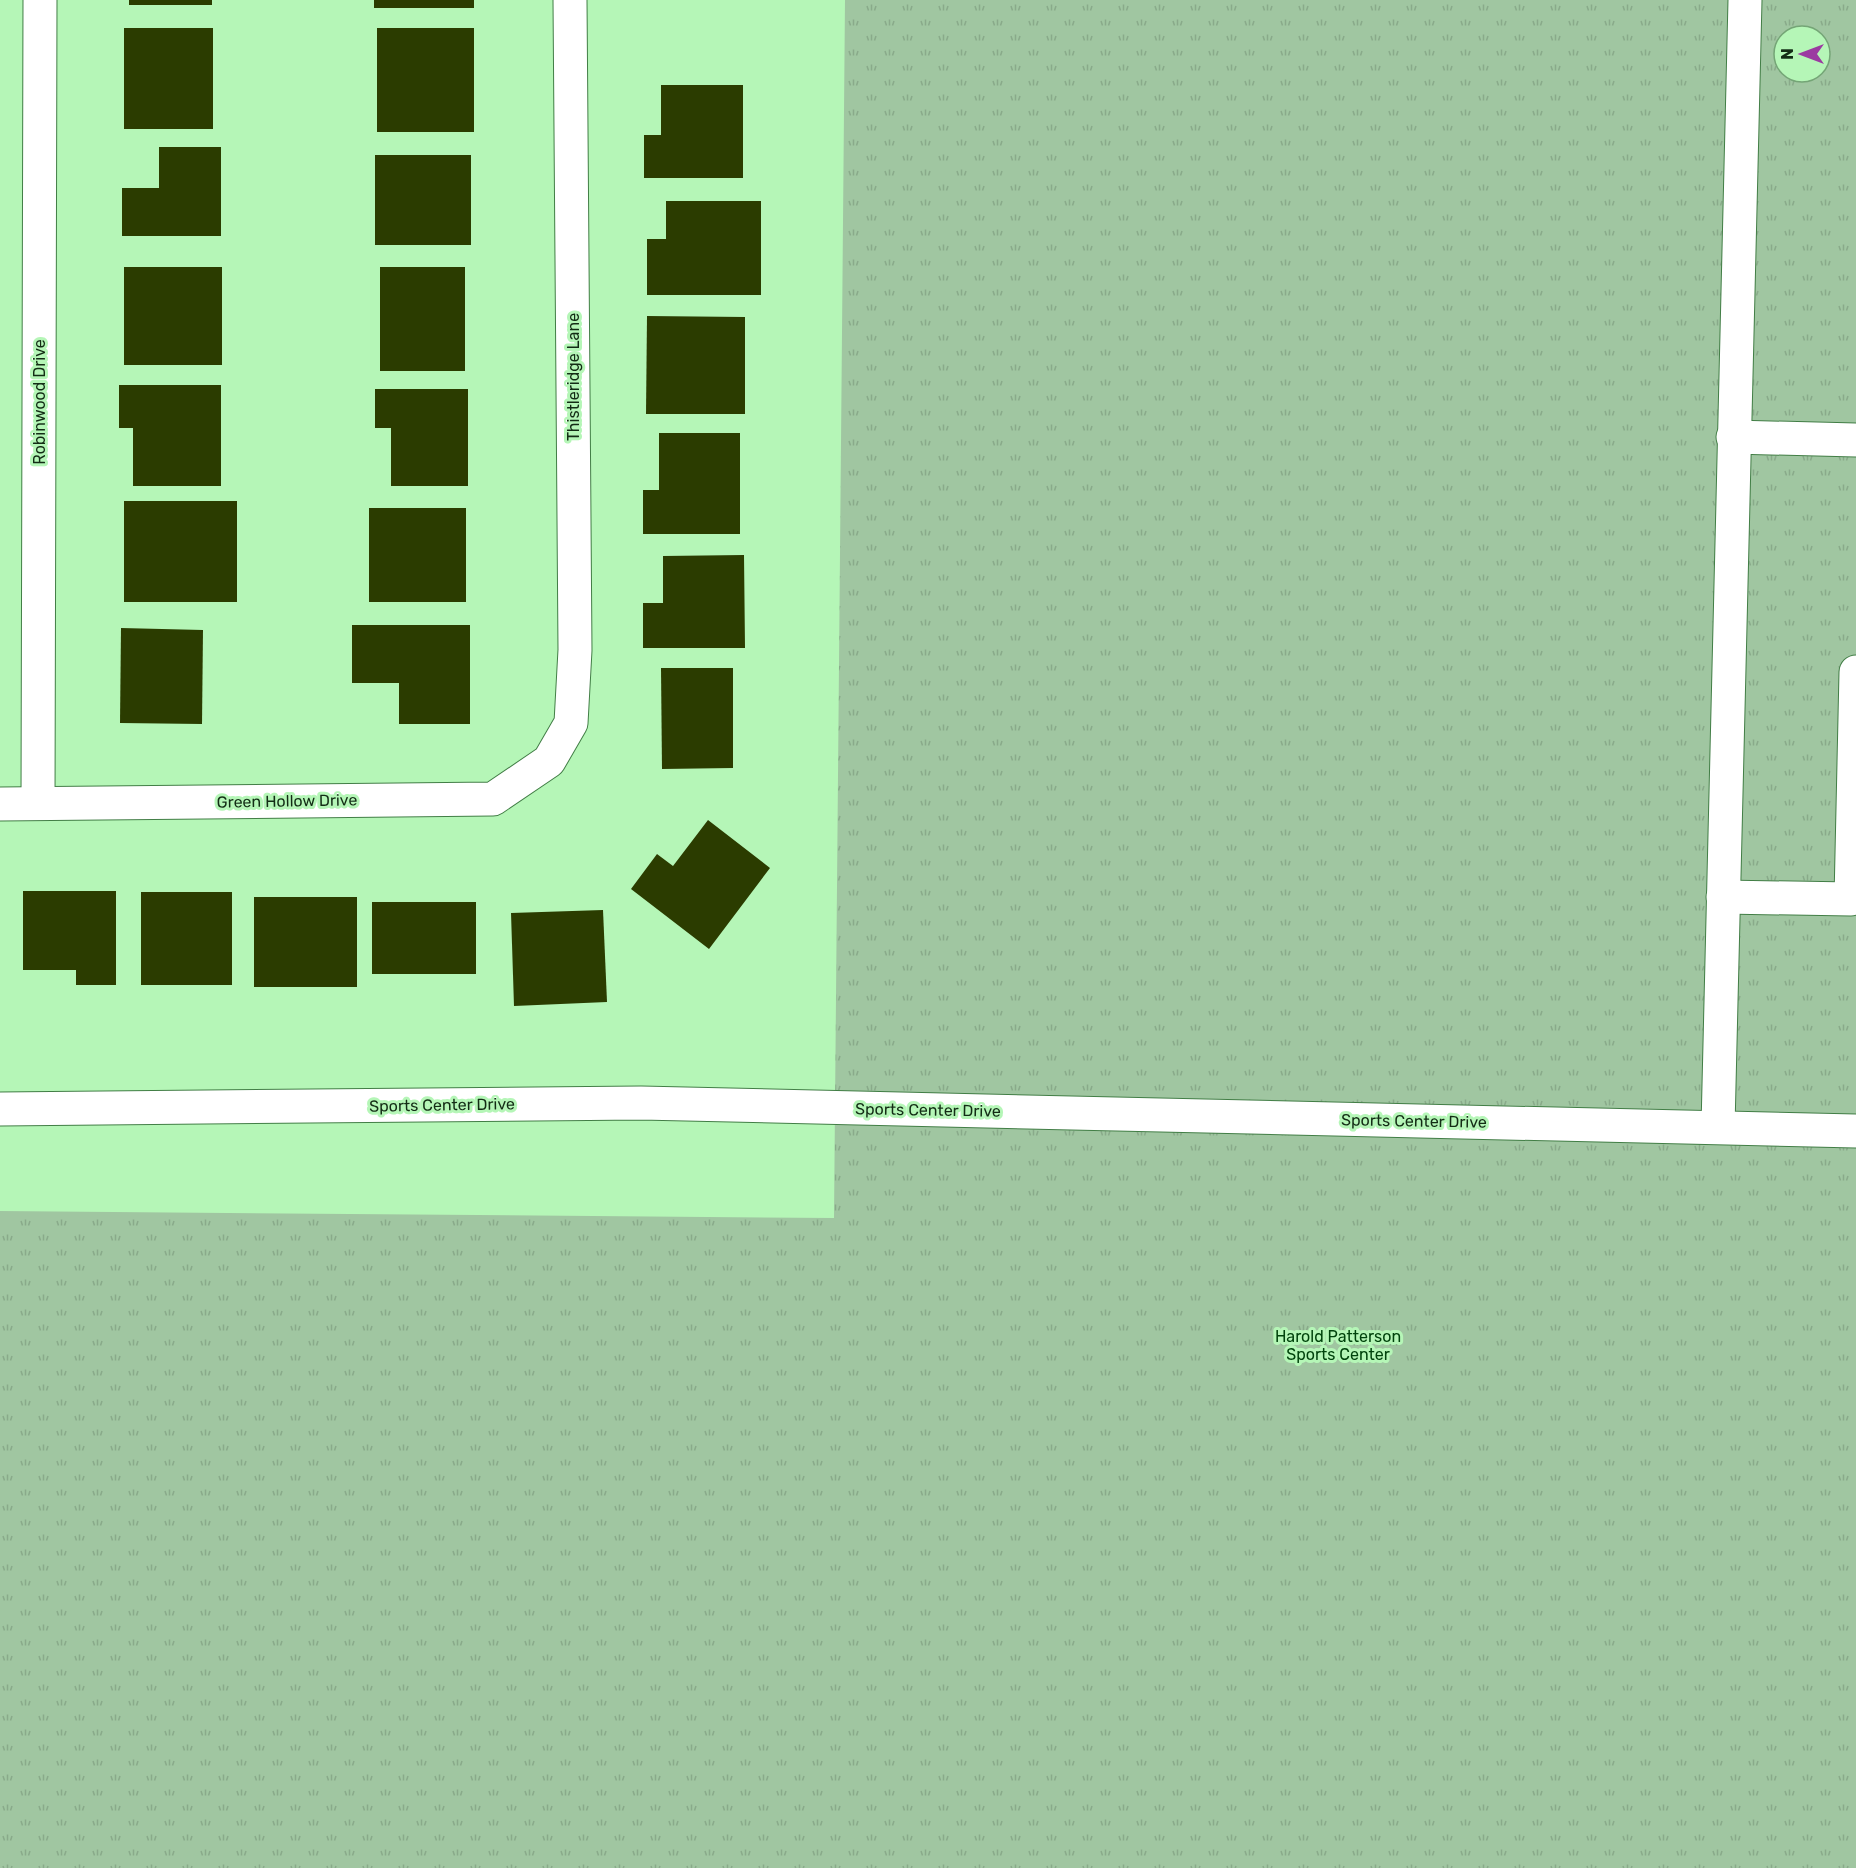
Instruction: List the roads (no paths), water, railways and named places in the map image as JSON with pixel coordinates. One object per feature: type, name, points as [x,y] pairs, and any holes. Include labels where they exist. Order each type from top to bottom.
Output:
[{"type":"street","name":"Robinwood Drive","points":[[38,803],[40,0]]},
{"type":"street","name":"Thistleridge Lane","points":[[556,749],[571,723],[575,650],[570,0]]},
{"type":"street","points":[[1718,1127],[1745,0]]},
{"type":"street","points":[[1733,437],[1856,440]]},
{"type":"street","points":[[1723,897],[1851,899],[1856,672]]},
{"type":"street","name":"Green Hollow Drive","points":[[0,804],[493,799],[549,761],[556,749]]},
{"type":"street","name":"Sports Center Drive","points":[[0,1109],[641,1103],[1856,1131]]},
{"type":"park label","name":"Harold Patterson Sports Center","points":[[1338,1345]]}]
